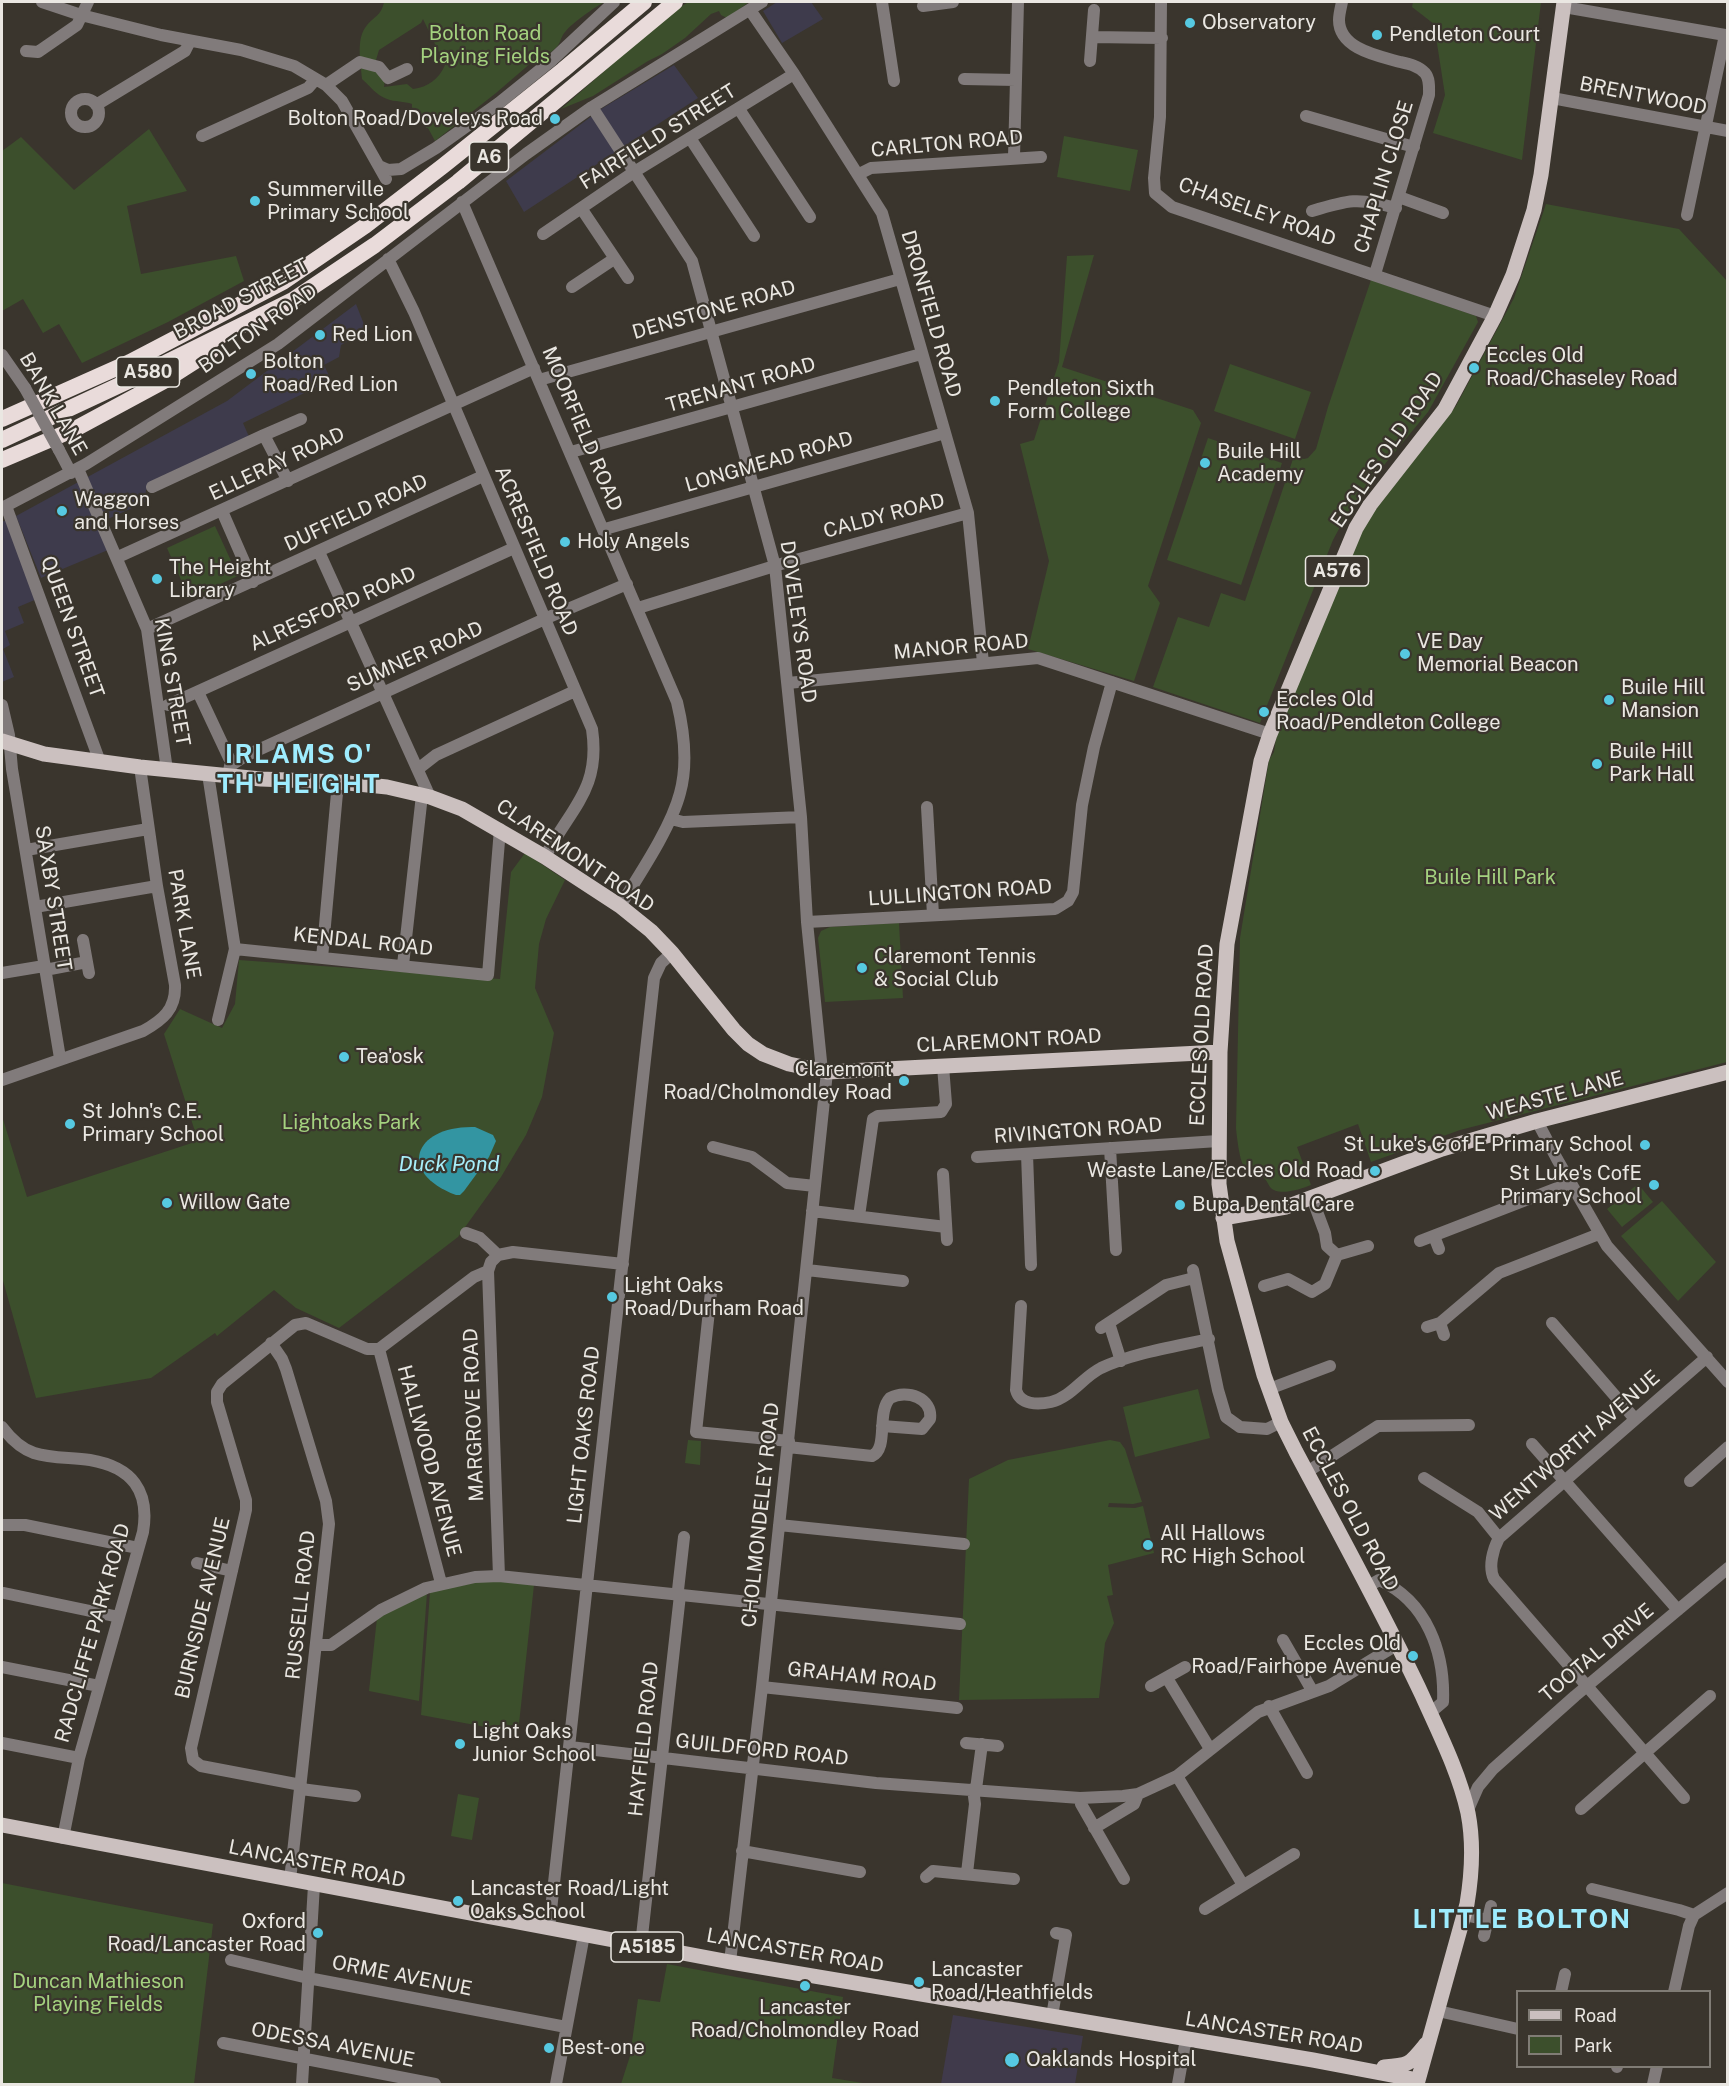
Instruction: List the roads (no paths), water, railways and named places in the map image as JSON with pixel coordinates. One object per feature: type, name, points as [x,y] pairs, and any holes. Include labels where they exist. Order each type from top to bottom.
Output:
[{"type":"highway","name":"BROAD STREET","points":[[3,418],[130,362],[283,282],[365,226],[443,166],[644,2]]},
{"type":"highway","name":"BROAD STREET","points":[[2,440],[293,300],[375,245],[458,182],[675,2]]},
{"type":"highway","name":"A6","points":[[2,460],[75,429],[154,386],[293,300]]},
{"type":"main road","name":"ECCLES OLD ROAD","points":[[1418,2082],[1464,1915],[1472,1876],[1472,1837],[1461,1786],[1430,1713],[1398,1644],[1281,1422],[1269,1389],[1230,1251],[1218,1184],[1220,1052],[1227,944],[1257,780],[1270,734],[1356,528],[1370,505],[1445,409],[1495,316],[1513,275],[1534,210],[1541,176],[1564,4]]},
{"type":"main road","name":"CLAREMONT ROAD","points":[[5,742],[44,754],[140,767],[208,774],[231,769],[387,787],[426,796],[462,808],[500,829],[620,906],[672,953],[748,1044],[763,1054],[782,1062],[824,1072],[1220,1052]]},
{"type":"main road","name":"WEASTE LANE","points":[[1223,1218],[1286,1208],[1442,1149],[1537,1121],[1728,1072]]},
{"type":"main road","name":"LANCASTER ROAD","points":[[2,1825],[730,1962],[1370,2070],[1418,2082]]},
{"type":"main road","name":"LANCASTER ROAD","points":[[1370,2070],[1406,2066],[1429,2039]]},
{"type":"street","points":[[42,2],[81,15],[274,58],[294,66],[321,83],[342,101],[386,179]]},
{"type":"street","points":[[26,51],[38,52],[77,26],[88,2]]},
{"type":"street","points":[[379,166],[388,170],[401,169],[436,148],[499,103],[551,61],[614,2]]},
{"type":"street","name":"BOLTON ROAD","points":[[4,507],[75,471],[278,344],[462,202],[592,107],[762,2]]},
{"type":"street","points":[[882,2],[894,81]]},
{"type":"street","points":[[923,6],[953,2]]},
{"type":"street","points":[[1014,157],[1018,2]]},
{"type":"street","name":"CHASELEY ROAD","points":[[1161,2],[1160,117],[1154,178],[1155,193],[1172,207],[1495,316]]},
{"type":"street","name":"CHAPLIN CLOSE","points":[[1342,2],[1339,21],[1341,29],[1351,42],[1372,55],[1419,68],[1427,75],[1430,95],[1375,274]]},
{"type":"street","points":[[1564,4],[1725,34],[1687,215]]},
{"type":"street","name":"DRONFIELD ROAD","points":[[750,10],[794,74],[882,213],[968,513],[983,663]]},
{"type":"street","points":[[1090,61],[1094,10]]},
{"type":"street","points":[[1092,37],[1162,38]]},
{"type":"street","points":[[96,105],[185,51],[190,41]]},
{"type":"street","points":[[202,136],[321,83],[360,62],[380,67],[388,78],[407,69]]},
{"type":"street","name":"FAIRFIELD STREET","points":[[543,234],[634,172],[794,74]]},
{"type":"street","points":[[964,79],[1016,80]]},
{"type":"street","name":"BRENTWOOD","points":[[1552,98],[1728,131]]},
{"type":"street","name":"DOVELEYS ROAD","points":[[592,107],[692,261],[775,566],[801,817],[807,922],[824,1072]]},
{"type":"street","points":[[739,109],[810,217]]},
{"type":"street","points":[[1306,116],[1414,147]]},
{"type":"street","points":[[690,138],[754,236]]},
{"type":"street","name":"CARLTON ROAD","points":[[859,174],[871,168],[1041,157]]},
{"type":"street","points":[[1312,211],[1349,200],[1359,200],[1397,202],[1443,213]]},
{"type":"street","name":"MOORFIELD ROAD","points":[[462,202],[605,529],[681,716],[684,746],[681,791],[671,819],[620,906]]},
{"type":"street","points":[[581,208],[628,278]]},
{"type":"street","name":"ACRESFIELD ROAD","points":[[388,259],[414,312],[592,729],[594,752],[588,787],[545,857]]},
{"type":"street","points":[[572,287],[614,259]]},
{"type":"street","name":"DENSTONE ROAD","points":[[452,405],[537,374],[712,331],[900,279]]},
{"type":"street","name":"TRENANT ROAD","points":[[571,452],[921,354]]},
{"type":"street","name":"BANK LANE","points":[[2,355],[25,388],[59,450],[75,471]]},
{"type":"street","name":"ELLERAY ROAD","points":[[118,557],[222,512],[452,405]]},
{"type":"street","points":[[152,487],[301,418]]},
{"type":"street","name":"LONGMEAD ROAD","points":[[605,529],[945,433]]},
{"type":"street","points":[[264,435],[288,481]]},
{"type":"street","name":"KING STREET","points":[[75,471],[118,557],[147,629],[167,770]]},
{"type":"street","name":"DUFFIELD ROAD","points":[[147,629],[483,476]]},
{"type":"street","name":"QUEEN STREET","points":[[4,507],[32,576],[100,762]]},
{"type":"street","points":[[222,512],[254,582]]},
{"type":"street","name":"CALDY ROAD","points":[[638,608],[775,566],[968,513]]},
{"type":"street","name":"ALRESFORD ROAD","points":[[168,705],[514,548]]},
{"type":"street","points":[[319,552],[418,769],[426,796],[403,965]]},
{"type":"street","name":"SUMNER ROAD","points":[[231,769],[383,693],[627,584]]},
{"type":"street","name":"MANOR ROAD","points":[[788,683],[1038,658],[1270,734]]},
{"type":"street","name":"LULLINGTON ROAD","points":[[807,922],[1055,909],[1068,901],[1074,887],[1084,796],[1112,682]]},
{"type":"street","points":[[418,769],[436,755],[575,691]]},
{"type":"street","points":[[198,692],[229,758],[231,769]]},
{"type":"street","name":"SAXBY STREET","points":[[2,705],[9,735],[5,742],[7,769],[26,850],[60,1058]]},
{"type":"street","name":"PARK LANE","points":[[2,1080],[143,1031],[159,1022],[171,1008],[175,997],[175,985],[157,886],[140,767]]},
{"type":"street","points":[[208,774],[235,949],[218,1020]]},
{"type":"street","points":[[321,958],[338,782]]},
{"type":"street","points":[[927,807],[933,915]]},
{"type":"street","points":[[671,819],[683,822],[801,817]]},
{"type":"street","points":[[26,850],[148,829]]},
{"type":"street","name":"KENDAL ROAD","points":[[235,949],[488,975],[500,829]]},
{"type":"street","points":[[35,907],[157,886]]},
{"type":"street","points":[[2,973],[44,968],[88,968],[83,940]]},
{"type":"street","name":"LIGHT OAKS ROAD","points":[[549,1928],[654,978],[658,966],[672,953]]},
{"type":"street","points":[[859,1216],[873,1119],[878,1116],[940,1112],[946,1104],[943,1066]]},
{"type":"street","name":"CHOLMONDELEY ROAD","points":[[730,1962],[807,1270],[824,1072]]},
{"type":"street","points":[[1537,1121],[1607,1246],[1728,1382]]},
{"type":"street","name":"RIVINGTON ROAD","points":[[977,1157],[1218,1141]]},
{"type":"street","points":[[713,1148],[752,1157],[787,1183],[815,1186]]},
{"type":"street","points":[[1110,1148],[1116,1250]]},
{"type":"street","points":[[1026,1154],[1031,1265]]},
{"type":"street","points":[[812,1210],[859,1216],[946,1233],[943,1174]]},
{"type":"street","points":[[1420,1241],[1570,1183]]},
{"type":"street","points":[[1312,1198],[1325,1233],[1327,1246],[1337,1255]]},
{"type":"street","points":[[466,1233],[480,1238],[498,1255]]},
{"type":"street","points":[[1437,1329],[1499,1274],[1599,1234]]},
{"type":"street","points":[[1434,1236],[1439,1249]]},
{"type":"street","points":[[1337,1255],[1368,1246]]},
{"type":"street","points":[[379,1349],[474,1277],[488,1271],[491,1262],[498,1255],[513,1252],[623,1264]]},
{"type":"street","points":[[1264,1286],[1288,1279],[1312,1292],[1325,1284],[1337,1255]]},
{"type":"street","points":[[807,1270],[903,1281]]},
{"type":"street","name":"MARGROVE ROAD","points":[[488,1271],[499,1576]]},
{"type":"street","points":[[1121,1360],[1105,1325],[1166,1286],[1193,1274],[1226,1417],[1240,1427],[1267,1429],[1281,1422]]},
{"type":"street","points":[[711,1292],[696,1432],[872,1456],[879,1452],[882,1426]]},
{"type":"street","points":[[1021,1306],[1016,1390],[1018,1397],[1023,1401],[1040,1403],[1055,1401],[1098,1369],[1121,1360],[1209,1339]]},
{"type":"street","name":"BURNSIDE AVENUE","points":[[301,1787],[201,1767],[191,1756],[245,1520],[246,1505],[216,1397],[222,1384],[295,1325],[306,1323],[367,1349],[379,1349]]},
{"type":"street","points":[[1552,1323],[1635,1419]]},
{"type":"street","name":"RUSSELL ROAD","points":[[271,1343],[286,1369],[329,1516],[317,1645],[290,1880]]},
{"type":"street","name":"HALLWOOD AVENUE","points":[[379,1349],[441,1583]]},
{"type":"street","name":"WENTWORTH AVENUE","points":[[1684,1798],[1491,1574],[1494,1548],[1499,1538],[1707,1357]]},
{"type":"street","points":[[1269,1389],[1330,1366]]},
{"type":"street","points":[[1307,1472],[1378,1426],[1470,1425]]},
{"type":"street","name":"RADCLIFFE PARK ROAD","points":[[2,1430],[20,1446],[33,1453],[96,1461],[113,1467],[130,1478],[140,1490],[146,1510],[138,1548],[79,1758],[63,1838]]},
{"type":"street","points":[[1532,1443],[1678,1610]]},
{"type":"street","points":[[1690,1481],[1728,1447]]},
{"type":"street","points":[[1424,1478],[1478,1512],[1499,1538]]},
{"type":"street","points":[[2,1525],[25,1525],[138,1548]]},
{"type":"street","points":[[779,1525],[964,1544]]},
{"type":"street","name":"HAYFIELD ROAD","points":[[641,1945],[680,1595],[678,1590],[684,1537]]},
{"type":"street","points":[[197,1563],[232,1571]]},
{"type":"street","name":"TOOTAL DRIVE","points":[[1467,1812],[1478,1787],[1493,1768],[1728,1568]]},
{"type":"street","points":[[317,1645],[331,1645],[396,1601],[441,1583],[475,1577],[499,1576],[960,1624]]},
{"type":"street","points":[[1368,1587],[1379,1580],[1390,1585],[1414,1604],[1431,1633],[1440,1656],[1444,1682],[1443,1702],[1430,1713]]},
{"type":"street","points":[[4,1593],[119,1617]]},
{"type":"street","points":[[1283,1640],[1314,1692]]},
{"type":"street","points":[[1094,1828],[1134,1804],[1138,1794],[1177,1776],[1247,1720],[1269,1707],[1329,1686],[1398,1644]]},
{"type":"street","points":[[2,1667],[99,1686]]},
{"type":"street","points":[[1151,1686],[1185,1667]]},
{"type":"street","points":[[1167,1678],[1210,1749]]},
{"type":"street","name":"GRAHAM ROAD","points":[[762,1687],[957,1708]]},
{"type":"street","points":[[1581,1809],[1710,1696]]},
{"type":"street","points":[[1269,1707],[1307,1773]]},
{"type":"street","points":[[2,1743],[79,1758]]},
{"type":"street","points":[[966,1743],[998,1746]]},
{"type":"street","points":[[967,1874],[982,1744]]},
{"type":"street","name":"GUILDFORD ROAD","points":[[570,1747],[876,1783],[1080,1798],[1138,1794]]},
{"type":"street","name":"TOOTAL DRIVE","points":[[1461,1786],[1493,1768]]},
{"type":"street","points":[[1177,1776],[1244,1885]]},
{"type":"street","points":[[301,1787],[355,1796]]},
{"type":"street","points":[[1080,1798],[1081,1804],[1124,1880]]},
{"type":"street","points":[[742,1851],[860,1872]]},
{"type":"street","points":[[1205,1909],[1294,1854]]},
{"type":"street","points":[[926,1877],[933,1871],[1014,1879]]},
{"type":"street","points":[[302,2085],[314,1885]]},
{"type":"street","points":[[1592,1889],[1694,1915]]},
{"type":"street","points":[[1674,1990],[1689,1926],[1694,1915],[1728,1893]]},
{"type":"street","points":[[1484,1936],[1491,1906]]},
{"type":"street","points":[[1464,1915],[1488,1920]]},
{"type":"street","points":[[1052,2016],[1066,1935],[1056,1933]]},
{"type":"street","points":[[556,2085],[584,1935]]},
{"type":"street","name":"ORME AVENUE","points":[[231,1960],[308,1978],[566,2027]]},
{"type":"street","points":[[1561,1990],[1565,1974]]},
{"type":"street","points":[[1438,2011],[1516,2029]]},
{"type":"street","points":[[1178,2085],[1186,2039]]},
{"type":"street","name":"ODESSA AVENUE","points":[[223,2043],[435,2085]]},
{"type":"street","points":[[1653,2085],[1657,2068]]},
{"type":"water","name":"Duck Pond","points":[[475,1127],[493,1135],[496,1141],[489,1157],[464,1191],[456,1195],[437,1185],[425,1174],[419,1163],[420,1152],[427,1142],[438,1134],[454,1128]]},
{"type":"place","name":"Observatory","points":[[1190,23]]},
{"type":"place","name":"Pendleton Court","points":[[1377,35]]},
{"type":"place","name":"Bolton Road/Doveleys Road","points":[[555,119]]},
{"type":"place","name":"Summerville Primary School","points":[[255,201]]},
{"type":"place","name":"Red Lion","points":[[320,335]]},
{"type":"place","name":"Eccles Old Road/Chaseley Road","points":[[1474,368]]},
{"type":"place","name":"Bolton Road/Red Lion","points":[[251,374]]},
{"type":"place","name":"Pendleton Sixth Form College","points":[[995,401]]},
{"type":"place","name":"Buile Hill Academy","points":[[1205,463]]},
{"type":"place","name":"Waggon and Horses","points":[[62,511]]},
{"type":"place","name":"Holy Angels","points":[[565,542]]},
{"type":"place","name":"The Height Library","points":[[157,579]]},
{"type":"place","name":"VE Day Memorial Beacon","points":[[1405,654]]},
{"type":"place","name":"Buile Hill Mansion","points":[[1609,700]]},
{"type":"place","name":"Eccles Old Road/Pendleton College","points":[[1264,712]]},
{"type":"place","name":"Buile Hill Park Hall","points":[[1597,764]]},
{"type":"place","name":"Claremont Tennis & Social Club","points":[[862,968]]},
{"type":"place","name":"Tea'osk","points":[[344,1057]]},
{"type":"place","name":"Claremont Road/Cholmondley Road","points":[[904,1081]]},
{"type":"place","name":"St John's C.E. Primary School","points":[[70,1124]]},
{"type":"place","name":"St Luke's C of E Primary School","points":[[1645,1145]]},
{"type":"place","name":"Weaste Lane/Eccles Old Road","points":[[1375,1171]]},
{"type":"place","name":"St Luke's CofE Primary School","points":[[1654,1185]]},
{"type":"place","name":"Willow Gate","points":[[167,1203]]},
{"type":"place","name":"Bupa Dental Care","points":[[1180,1205]]},
{"type":"place","name":"Light Oaks Road/Durham Road","points":[[612,1297]]},
{"type":"place","name":"All Hallows RC High School","points":[[1148,1545]]},
{"type":"place","name":"Eccles Old Road/Fairhope Avenue","points":[[1413,1656]]},
{"type":"place","name":"Light Oaks Junior School","points":[[460,1744]]},
{"type":"place","name":"Lancaster Road/Light Oaks School","points":[[458,1901]]},
{"type":"place","name":"Oxford Road/Lancaster Road","points":[[318,1933]]},
{"type":"place","name":"Lancaster Road/Heathfields","points":[[919,1982]]},
{"type":"place","name":"Lancaster Road/Cholmondley Road","points":[[805,1986]]},
{"type":"place","name":"Best-one","points":[[549,2048]]},
{"type":"place","name":"Oaklands Hospital","points":[[1012,2060]]},
{"type":"district","name":"IRLAMS O' TH' HEIGHT","points":[[299,770]]},
{"type":"district","name":"LITTLE BOLTON","points":[[1522,1920]]},
{"type":"park label","name":"Bolton Road Playing Fields","points":[[485,46]]},
{"type":"park label","name":"Buile Hill Park","points":[[1490,878]]},
{"type":"park label","name":"Lightoaks Park","points":[[351,1123]]},
{"type":"park label","name":"Duncan Mathieson Playing Fields","points":[[98,1994]]}]
